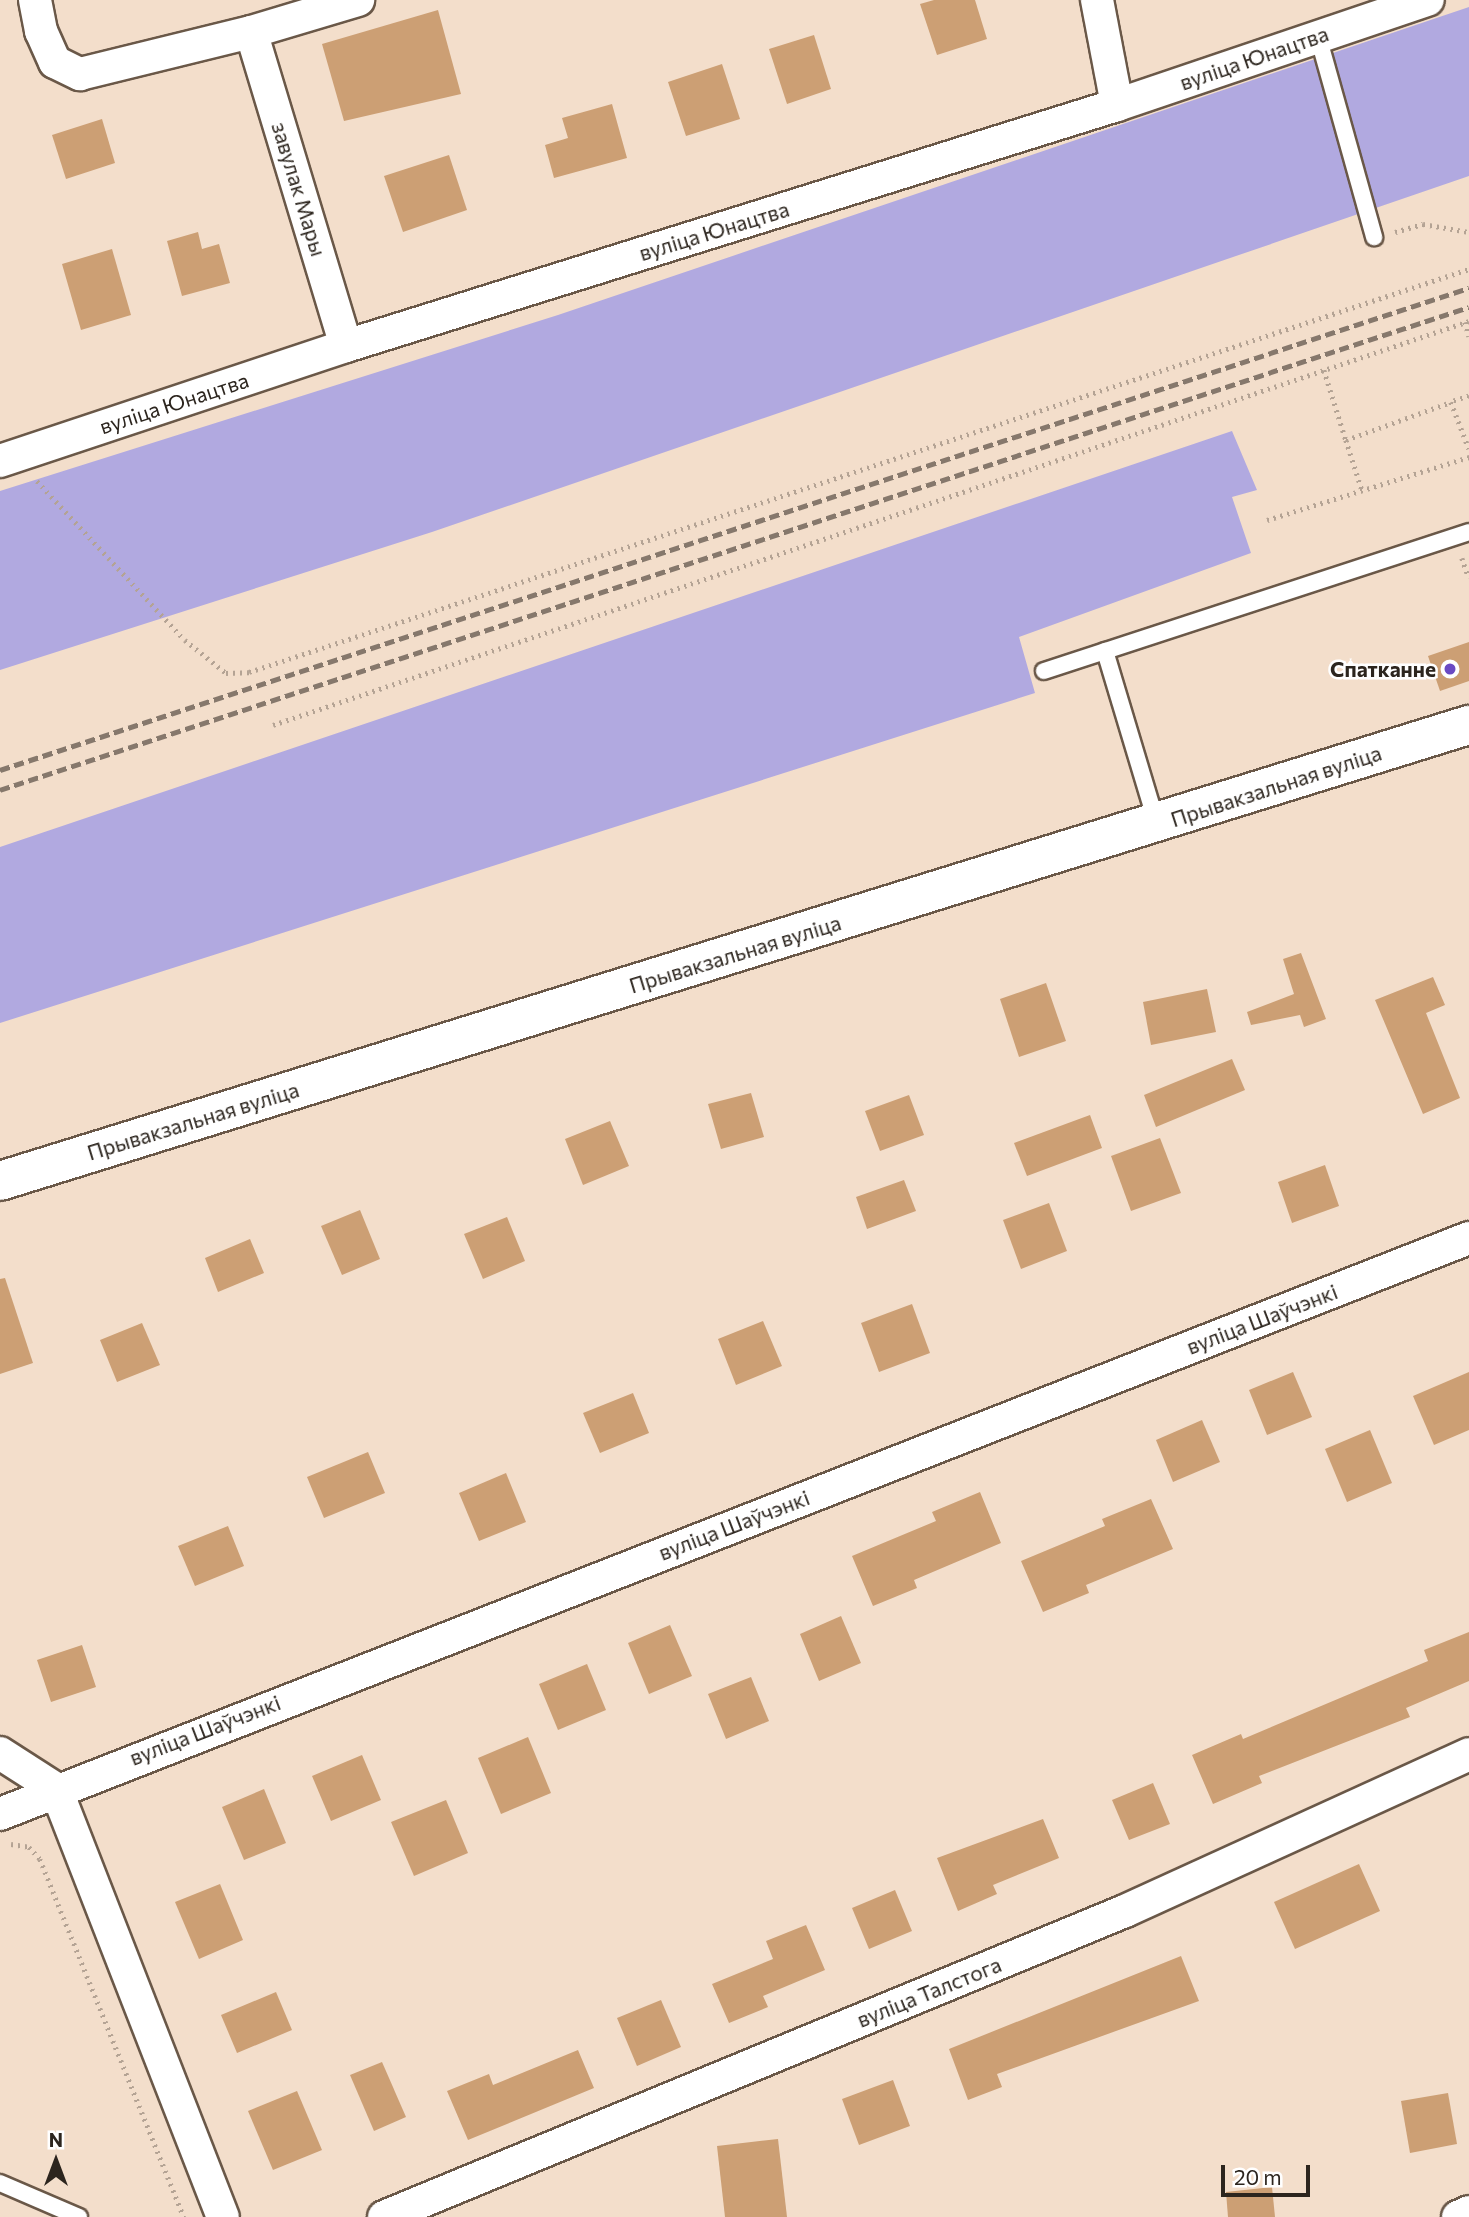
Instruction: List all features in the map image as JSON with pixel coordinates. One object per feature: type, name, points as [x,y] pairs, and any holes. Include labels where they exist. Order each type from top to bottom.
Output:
[{"type":"street","points":[[35,0],[41,31],[55,62],[80,74],[251,33],[358,0]]},
{"type":"street","points":[[1097,0],[1117,105]]},
{"type":"street","name":"вуліца Юнацтва","points":[[7,459],[346,346],[1117,105],[1428,0]]},
{"type":"street","name":"завулак Мары","points":[[251,33],[346,346]]},
{"type":"street","name":"Прывакзальная вуліца","points":[[0,1181],[1157,824],[1469,724]]},
{"type":"street","name":"вуліца Шаўчэнкі","points":[[0,1814],[55,1789],[1469,1238]]},
{"type":"street","points":[[0,1753],[55,1789],[223,2217]]},
{"type":"street","name":"вуліца Талстога","points":[[384,2217],[1125,1911],[1469,1754]]},
{"type":"street","points":[[1458,2217],[1469,2212]]},
{"type":"lane","points":[[1318,36],[1374,237]]},
{"type":"lane","points":[[1044,671],[1469,532]]},
{"type":"lane","points":[[1105,651],[1157,824]]},
{"type":"lane","points":[[0,2183],[79,2217]]},
{"type":"path","points":[[1374,237],[1423,224],[1469,232]]},
{"type":"path","points":[[7,459],[185,640],[226,673],[248,672],[1469,269]]},
{"type":"path","points":[[273,725],[1467,321],[1469,336]]},
{"type":"path","points":[[1324,370],[1362,490]]},
{"type":"path","points":[[1346,440],[1469,396]]},
{"type":"path","points":[[1451,402],[1469,449]]},
{"type":"path","points":[[1267,520],[1469,457]]},
{"type":"path","points":[[0,1847],[9,1843],[29,1847],[40,1859],[184,2217]]},
{"type":"shaded area","points":[[1469,7],[1469,176],[432,532],[0,670],[0,491],[558,315]]},
{"type":"shaded area","points":[[1232,431],[1257,490],[1232,497],[1251,553],[1019,637],[1035,693],[0,1023],[0,847]]},
{"type":"building","points":[[934,0],[975,0],[987,39],[937,55],[920,4]]},
{"type":"building","points":[[438,10],[461,94],[344,121],[322,44]]},
{"type":"building","points":[[814,35],[831,89],[787,104],[769,49]]},
{"type":"building","points":[[722,64],[740,119],[686,136],[668,82]]},
{"type":"building","points":[[612,104],[627,158],[554,178],[545,145],[568,138],[562,118]]},
{"type":"building","points":[[102,119],[115,163],[66,179],[52,135]]},
{"type":"building","points":[[449,155],[467,210],[403,232],[384,176]]},
{"type":"building","points":[[198,232],[202,249],[219,244],[230,283],[182,296],[167,241]]},
{"type":"building","points":[[112,249],[131,315],[81,330],[62,264]]},
{"type":"building","name":"Спатканне","points":[[1469,642],[1469,681],[1440,691],[1428,656]]},
{"type":"building","points":[[1301,953],[1326,1019],[1304,1027],[1300,1015],[1251,1025],[1247,1012],[1294,994],[1283,959]]},
{"type":"building","points":[[1433,977],[1445,1005],[1426,1013],[1460,1098],[1423,1114],[1375,1000]]},
{"type":"building","points":[[1046,983],[1066,1041],[1019,1057],[1000,999]]},
{"type":"building","points":[[1207,989],[1216,1032],[1151,1045],[1143,1002]]},
{"type":"building","points":[[1232,1059],[1245,1090],[1156,1127],[1144,1095]]},
{"type":"building","points":[[751,1093],[764,1137],[721,1149],[708,1104]]},
{"type":"building","points":[[909,1095],[924,1135],[880,1151],[865,1111]]},
{"type":"building","points":[[1090,1115],[1102,1148],[1027,1176],[1014,1143]]},
{"type":"building","points":[[610,1121],[629,1166],[583,1185],[565,1139]]},
{"type":"building","points":[[1160,1138],[1181,1193],[1131,1211],[1111,1156]]},
{"type":"building","points":[[1325,1165],[1339,1206],[1292,1223],[1278,1182]]},
{"type":"building","points":[[904,1180],[916,1211],[867,1229],[856,1197]]},
{"type":"building","points":[[1049,1203],[1067,1251],[1021,1269],[1003,1220]]},
{"type":"building","points":[[360,1210],[380,1259],[342,1275],[321,1226]]},
{"type":"building","points":[[507,1217],[525,1261],[483,1279],[464,1234]]},
{"type":"building","points":[[250,1239],[264,1273],[218,1292],[205,1258]]},
{"type":"building","points":[[5,1278],[33,1363],[0,1374],[0,1279]]},
{"type":"building","points":[[912,1304],[930,1353],[879,1372],[861,1323]]},
{"type":"building","points":[[763,1321],[782,1366],[736,1385],[718,1339]]},
{"type":"building","points":[[142,1323],[160,1365],[117,1382],[100,1340]]},
{"type":"building","points":[[1293,1372],[1312,1417],[1267,1435],[1249,1390]]},
{"type":"building","points":[[1469,1372],[1469,1430],[1434,1445],[1413,1396]]},
{"type":"building","points":[[633,1393],[649,1433],[600,1453],[583,1413]]},
{"type":"building","points":[[1202,1420],[1220,1462],[1173,1482],[1156,1440]]},
{"type":"building","points":[[1370,1430],[1392,1483],[1347,1502],[1325,1449]]},
{"type":"building","points":[[368,1452],[385,1493],[324,1518],[307,1477]]},
{"type":"building","points":[[506,1473],[526,1522],[479,1541],[459,1493]]},
{"type":"building","points":[[980,1492],[1001,1543],[914,1580],[917,1588],[873,1606],[852,1556],[936,1521],[932,1512]]},
{"type":"building","points":[[1151,1499],[1173,1549],[1086,1585],[1089,1593],[1043,1612],[1021,1561],[1105,1526],[1102,1519]]},
{"type":"building","points":[[228,1526],[244,1566],[195,1586],[178,1546]]},
{"type":"building","points":[[841,1616],[861,1663],[819,1681],[800,1634]]},
{"type":"building","points":[[670,1625],[692,1676],[649,1694],[628,1643]]},
{"type":"building","points":[[1469,1632],[1469,1681],[1406,1708],[1410,1717],[1259,1776],[1262,1783],[1213,1804],[1192,1755],[1241,1734],[1243,1739],[1428,1661],[1424,1650]]},
{"type":"building","points":[[82,1645],[96,1687],[51,1702],[37,1660]]},
{"type":"building","points":[[587,1664],[606,1710],[558,1730],[539,1684]]},
{"type":"building","points":[[751,1677],[769,1721],[726,1739],[708,1694]]},
{"type":"building","points":[[528,1737],[551,1793],[501,1814],[478,1758]]},
{"type":"building","points":[[362,1755],[381,1800],[331,1821],[312,1776]]},
{"type":"building","points":[[1153,1783],[1170,1824],[1129,1840],[1112,1800]]},
{"type":"building","points":[[264,1789],[286,1843],[244,1860],[222,1807]]},
{"type":"building","points":[[446,1800],[468,1853],[414,1876],[391,1822]]},
{"type":"building","points":[[1043,1819],[1059,1858],[993,1885],[997,1894],[958,1911],[937,1858]]},
{"type":"building","points":[[1359,1864],[1380,1911],[1295,1949],[1274,1902]]},
{"type":"building","points":[[220,1884],[243,1940],[199,1959],[175,1902]]},
{"type":"building","points":[[895,1890],[912,1931],[869,1949],[852,1908]]},
{"type":"building","points":[[806,1925],[825,1970],[763,1996],[768,2007],[729,2023],[712,1984],[773,1959],[766,1941]]},
{"type":"building","points":[[1181,1956],[1199,2001],[997,2074],[1002,2087],[968,2100],[949,2049]]},
{"type":"building","points":[[276,1992],[292,2030],[237,2053],[221,2015]]},
{"type":"building","points":[[661,2000],[681,2047],[637,2066],[617,2018]]},
{"type":"building","points":[[578,2050],[594,2088],[468,2140],[447,2091],[489,2074],[493,2085]]},
{"type":"building","points":[[382,2062],[406,2117],[374,2131],[350,2075]]},
{"type":"building","points":[[893,2080],[910,2126],[859,2145],[842,2099]]},
{"type":"building","points":[[297,2091],[322,2150],[273,2170],[248,2111]]},
{"type":"building","points":[[1448,2093],[1457,2144],[1410,2153],[1401,2101]]},
{"type":"building","points":[[778,2139],[787,2217],[725,2217],[717,2146]]},
{"type":"building","points":[[1272,2187],[1275,2217],[1228,2217],[1226,2192]]},
{"type":"railway","points":[[0,770],[1469,288]]},
{"type":"railway","points":[[0,790],[1469,307]]},
{"type":"place","name":"Спатканне","points":[[1450,669]]}]
